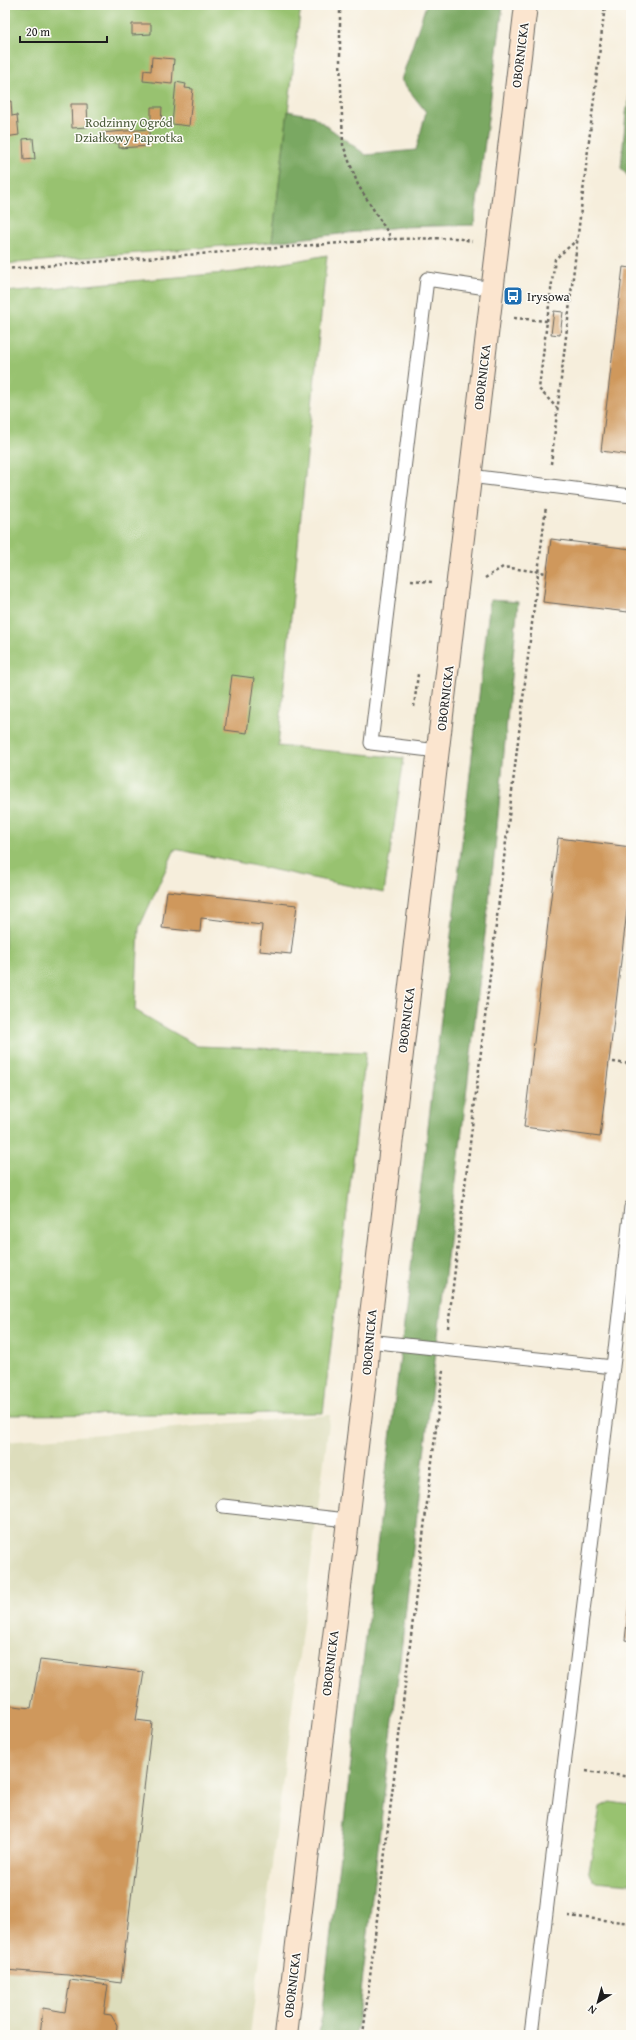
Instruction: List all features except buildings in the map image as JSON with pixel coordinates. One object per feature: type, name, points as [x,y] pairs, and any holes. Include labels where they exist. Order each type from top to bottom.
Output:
[{"type":"main road","name":"OBORNICKA","points":[[286,2035],[367,1363],[368,1341],[438,751],[458,594],[470,476],[526,5]]},
{"type":"lane","points":[[438,751],[371,742],[427,279],[493,289]]},
{"type":"lane","points":[[470,476],[631,496]]},
{"type":"lane","points":[[531,2035],[613,1367],[631,1207]]},
{"type":"lane","points":[[368,1341],[613,1367]]},
{"type":"lane","points":[[223,1506],[348,1520]]},
{"type":"path","points":[[340,5],[343,145],[358,185],[392,239]]},
{"type":"path","points":[[363,2035],[605,5]]},
{"type":"path","points":[[5,269],[392,239],[455,238],[498,245]]},
{"type":"path","points":[[557,408],[539,389],[547,321],[555,259],[577,240]]},
{"type":"path","points":[[514,318],[547,321]]},
{"type":"path","points":[[480,581],[503,567],[547,574]]},
{"type":"path","points":[[613,1062],[631,1064]]},
{"type":"path","points":[[564,1768],[631,1777]]},
{"type":"path","points":[[546,1913],[631,1923]]},
{"type":"shaded area","points":[[330,1415],[250,2035],[5,2035],[5,1442]]},
{"type":"green space","name":"Rodzinny Ogród Działkowy Paprotka","points":[[5,5],[301,5],[272,242],[5,264]]},
{"type":"green space","points":[[426,5],[503,5],[474,225],[400,227],[272,242],[288,111],[313,116],[366,155],[416,150],[426,112],[401,80]]},
{"type":"green space","points":[[631,87],[631,180],[621,168],[626,114]]},
{"type":"green space","points":[[327,255],[278,746],[404,758],[384,893],[175,849],[139,928],[135,1010],[197,1046],[366,1052],[323,1413],[5,1415],[5,292],[236,272]]},
{"type":"green space","points":[[490,600],[518,602],[495,849],[356,2035],[319,2035],[448,959]]},
{"type":"green space","points":[[610,1802],[631,1805],[631,1884],[594,1881],[589,1872],[600,1807]]},
{"type":"place","name":"Irysowa","points":[[513,296]]}]
